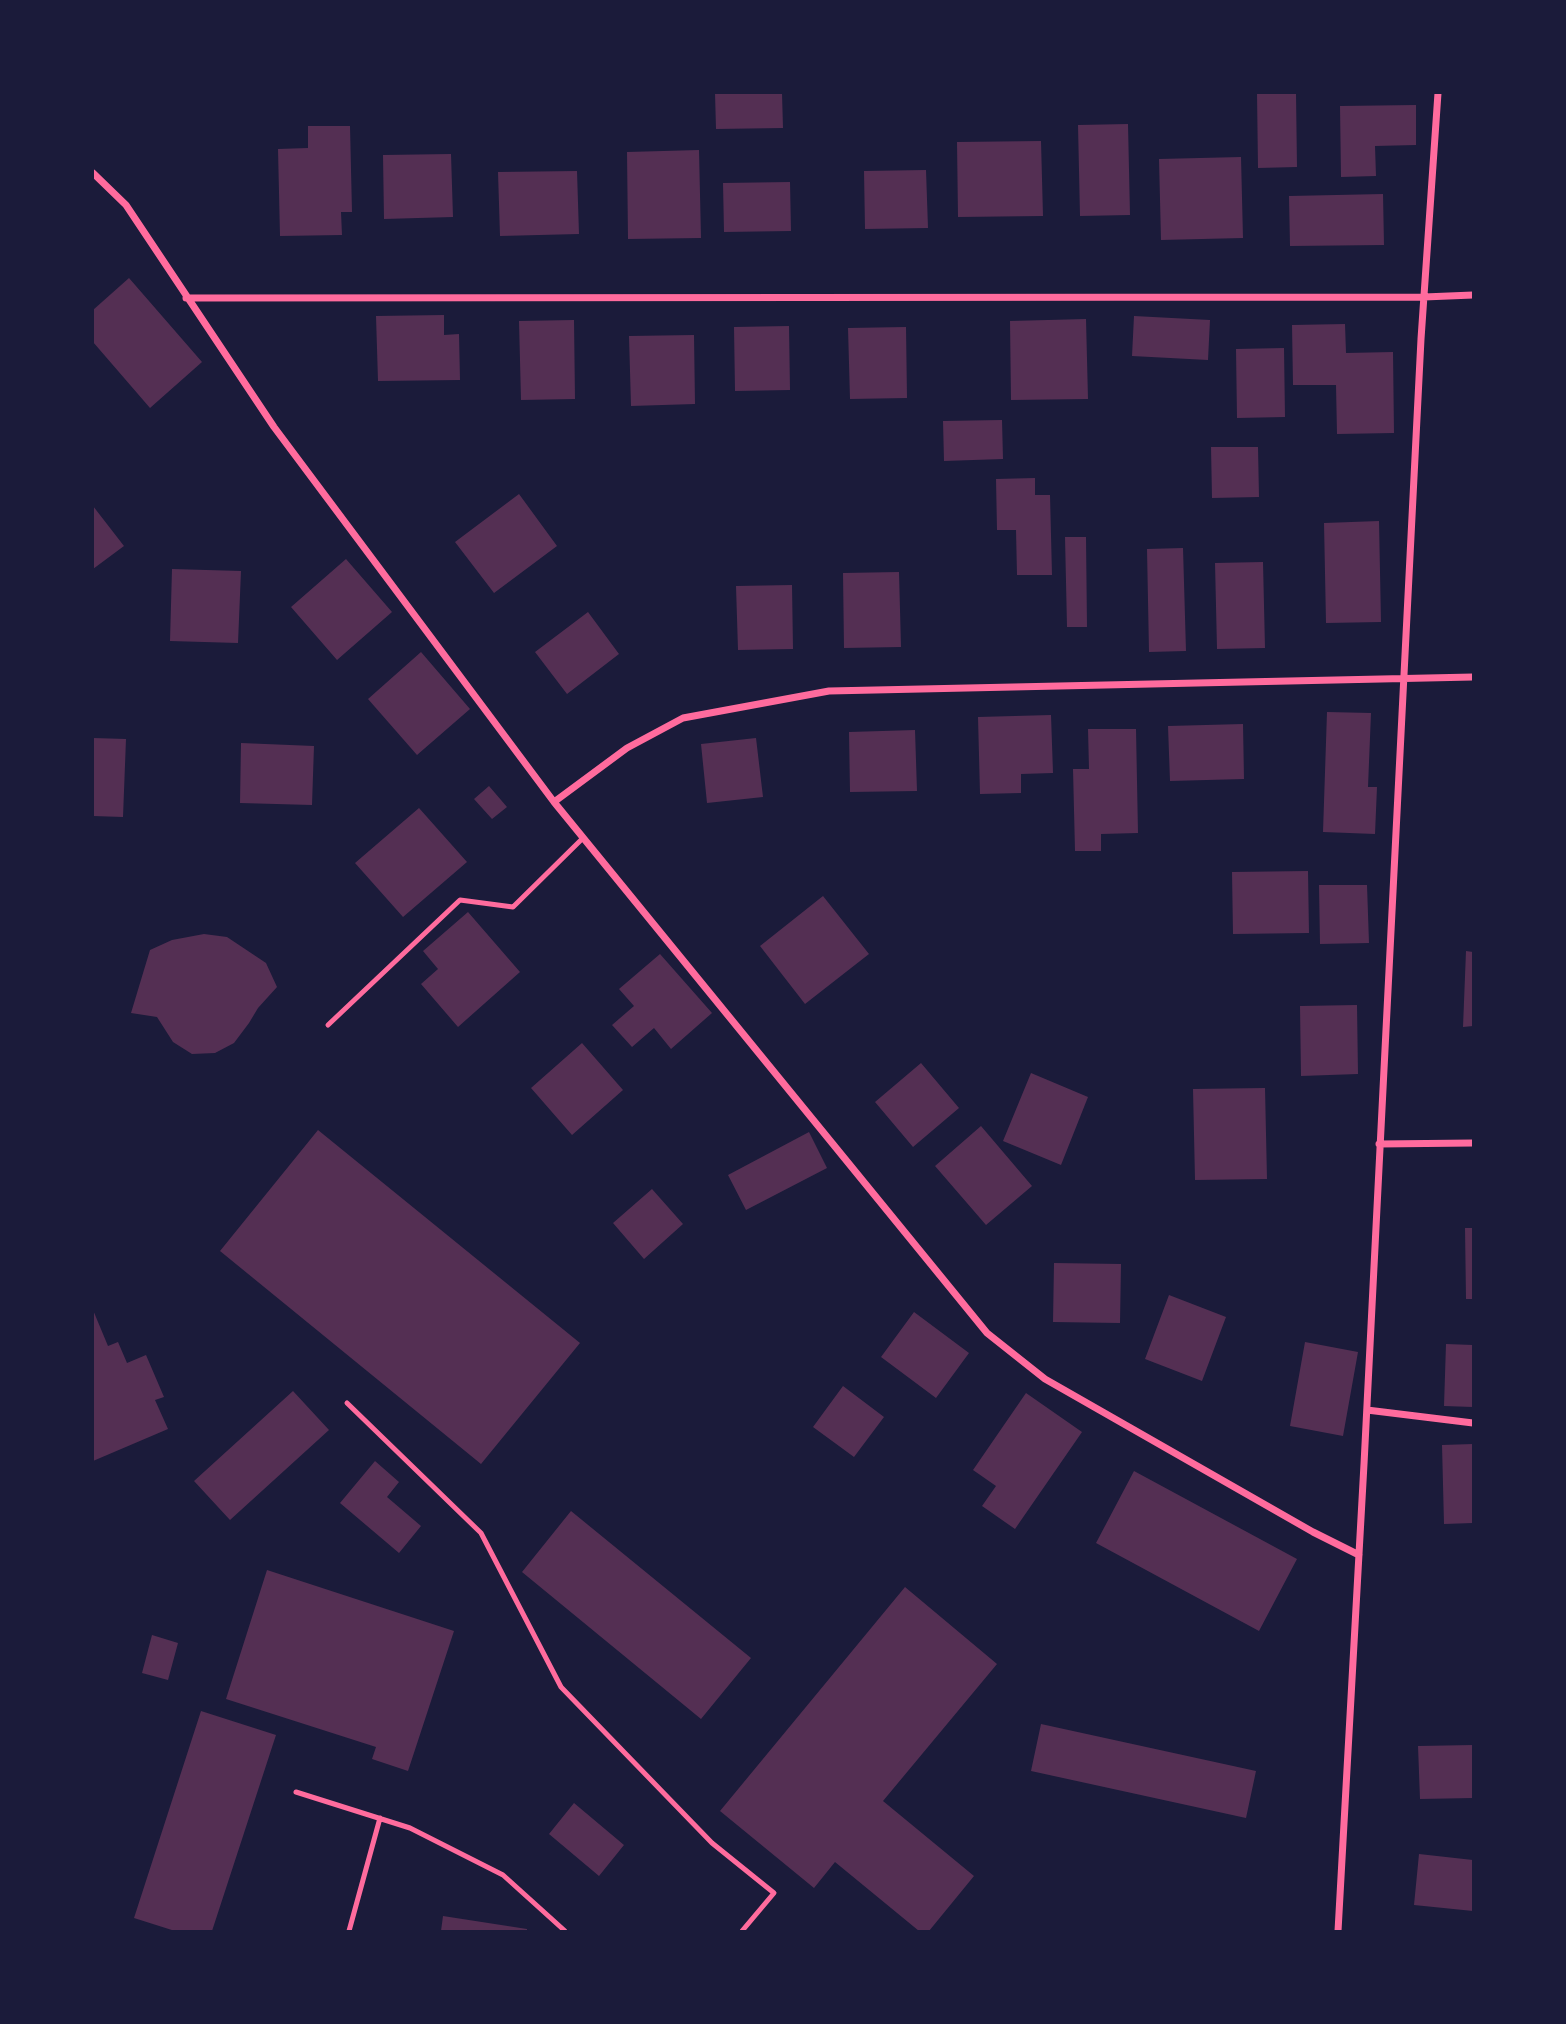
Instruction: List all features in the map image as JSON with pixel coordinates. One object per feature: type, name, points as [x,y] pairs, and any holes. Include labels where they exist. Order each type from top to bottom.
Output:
[{"type":"street","points":[[1338,1931],[1424,297],[1438,93]]},
{"type":"street","points":[[93,173],[126,205],[274,427],[554,802],[988,1333],[1045,1379],[1313,1532],[1359,1555]]},
{"type":"street","points":[[186,298],[1473,295]]},
{"type":"street","points":[[554,802],[627,748],[683,718],[829,691],[1473,677]]},
{"type":"street","points":[[1379,1144],[1473,1143]]},
{"type":"street","points":[[1367,1409],[1473,1423]]},
{"type":"lane","points":[[328,1025],[460,900],[513,906],[583,838]]},
{"type":"lane","points":[[347,1403],[481,1533],[561,1687],[712,1843],[774,1893],[742,1931]]},
{"type":"lane","points":[[296,1792],[410,1828],[503,1875],[565,1931]]},
{"type":"lane","points":[[349,1931],[380,1818]]},
{"type":"building","points":[[715,93],[782,93],[783,128],[716,129]]},
{"type":"building","points":[[1257,93],[1296,93],[1297,167],[1258,168]]},
{"type":"building","points":[[1416,105],[1416,145],[1375,146],[1376,176],[1341,177],[1340,106]]},
{"type":"building","points":[[1128,124],[1130,215],[1080,216],[1078,125]]},
{"type":"building","points":[[308,126],[350,126],[352,212],[341,212],[342,235],[280,236],[278,149],[308,148]]},
{"type":"building","points":[[1041,141],[1043,216],[958,217],[957,142]]},
{"type":"building","points":[[699,150],[701,238],[628,239],[627,152]]},
{"type":"building","points":[[451,154],[453,217],[384,219],[383,155]]},
{"type":"building","points":[[1241,157],[1243,238],[1161,240],[1159,159]]},
{"type":"building","points":[[926,170],[928,228],[865,229],[864,171]]},
{"type":"building","points":[[577,171],[579,234],[500,236],[498,172]]},
{"type":"building","points":[[790,182],[791,231],[724,232],[723,183]]},
{"type":"building","points":[[1383,194],[1384,245],[1290,246],[1289,196]]},
{"type":"building","points":[[129,278],[202,362],[150,408],[93,342],[93,310]]},
{"type":"building","points":[[444,315],[444,335],[459,334],[460,380],[378,381],[376,316]]},
{"type":"building","points":[[1134,316],[1210,320],[1208,360],[1132,356]]},
{"type":"building","points":[[1086,319],[1088,399],[1011,400],[1010,321]]},
{"type":"building","points":[[574,320],[575,399],[521,400],[519,321]]},
{"type":"building","points":[[1345,324],[1346,353],[1393,352],[1394,433],[1337,434],[1336,385],[1293,385],[1292,325]]},
{"type":"building","points":[[789,326],[790,390],[735,391],[734,327]]},
{"type":"building","points":[[906,327],[907,398],[850,399],[848,328]]},
{"type":"building","points":[[694,335],[695,404],[631,406],[629,336]]},
{"type":"building","points":[[1284,348],[1285,417],[1237,418],[1236,349]]},
{"type":"building","points":[[1002,420],[1003,459],[944,461],[943,421]]},
{"type":"building","points":[[1211,447],[1258,447],[1259,497],[1212,498]]},
{"type":"building","points":[[1035,478],[1035,495],[1050,495],[1052,575],[1017,575],[1016,530],[997,530],[996,479]]},
{"type":"building","points":[[519,494],[557,546],[494,593],[455,542]]},
{"type":"building","points":[[93,506],[124,546],[93,569]]},
{"type":"building","points":[[1379,521],[1381,622],[1326,623],[1324,523]]},
{"type":"building","points":[[1065,537],[1086,537],[1087,627],[1067,627]]},
{"type":"building","points":[[1183,548],[1186,651],[1149,652],[1147,549]]},
{"type":"building","points":[[346,559],[392,612],[337,660],[291,607]]},
{"type":"building","points":[[1263,562],[1265,648],[1217,649],[1215,563]]},
{"type":"building","points":[[172,569],[241,571],[238,643],[170,641]]},
{"type":"building","points":[[899,572],[901,647],[844,648],[843,573]]},
{"type":"building","points":[[792,585],[793,649],[738,650],[736,586]]},
{"type":"building","points":[[588,612],[619,654],[567,694],[535,652]]},
{"type":"building","points":[[421,652],[470,709],[417,755],[368,699]]},
{"type":"building","points":[[1327,712],[1371,713],[1368,787],[1377,787],[1375,834],[1323,832]]},
{"type":"building","points":[[1051,715],[1053,773],[1021,774],[1021,793],[980,794],[978,717]]},
{"type":"building","points":[[1243,724],[1244,779],[1170,781],[1168,726]]},
{"type":"building","points":[[1088,729],[1136,729],[1138,833],[1101,834],[1101,851],[1075,851],[1073,769],[1089,769]]},
{"type":"building","points":[[915,730],[917,791],[850,792],[849,732]]},
{"type":"building","points":[[93,738],[126,739],[123,817],[93,816]]},
{"type":"building","points":[[756,738],[763,797],[707,803],[701,744]]},
{"type":"building","points":[[241,743],[314,746],[312,805],[240,803]]},
{"type":"building","points":[[489,786],[507,807],[492,819],[474,799]]},
{"type":"building","points":[[419,808],[467,862],[403,917],[355,863]]},
{"type":"building","points":[[1308,871],[1309,933],[1233,934],[1232,872]]},
{"type":"building","points":[[1319,885],[1367,885],[1369,943],[1320,944]]},
{"type":"building","points":[[823,896],[869,954],[805,1004],[760,946]]},
{"type":"building","points":[[468,912],[520,972],[458,1027],[421,984],[438,969],[423,951]]},
{"type":"building","points":[[204,934],[227,937],[266,963],[277,987],[258,1008],[234,1043],[215,1053],[192,1054],[173,1042],[157,1017],[131,1013],[150,950],[172,940]]},
{"type":"building","points":[[1466,951],[1473,952],[1473,1026],[1463,1027]]},
{"type":"building","points":[[660,954],[712,1013],[671,1049],[654,1028],[632,1047],[612,1025],[634,1006],[619,989]]},
{"type":"building","points":[[1357,1005],[1358,1074],[1301,1076],[1300,1006]]},
{"type":"building","points":[[582,1043],[623,1090],[572,1135],[531,1088]]},
{"type":"building","points":[[921,1063],[959,1108],[913,1147],[875,1102]]},
{"type":"building","points":[[1031,1073],[1088,1097],[1061,1165],[1003,1141]]},
{"type":"building","points":[[1265,1088],[1267,1179],[1195,1180],[1193,1089]]},
{"type":"building","points":[[981,1126],[1032,1186],[986,1225],[935,1166]]},
{"type":"building","points":[[318,1130],[580,1343],[481,1464],[220,1251]]},
{"type":"building","points":[[809,1132],[827,1168],[746,1210],[728,1175]]},
{"type":"building","points":[[652,1189],[683,1224],[644,1259],[613,1223]]},
{"type":"building","points":[[1465,1228],[1473,1228],[1473,1299],[1466,1299]]},
{"type":"building","points":[[1054,1263],[1121,1264],[1120,1323],[1053,1322]]},
{"type":"building","points":[[1169,1295],[1226,1317],[1202,1381],[1145,1359]]},
{"type":"building","points":[[93,1310],[108,1346],[118,1342],[127,1363],[146,1355],[164,1397],[155,1400],[168,1429],[93,1461]]},
{"type":"building","points":[[914,1312],[969,1353],[936,1398],[881,1357]]},
{"type":"building","points":[[1305,1342],[1358,1352],[1343,1436],[1290,1426]]},
{"type":"building","points":[[1446,1344],[1473,1345],[1473,1407],[1444,1406]]},
{"type":"building","points":[[843,1386],[884,1417],[854,1457],[813,1427]]},
{"type":"building","points":[[293,1391],[329,1430],[230,1520],[194,1481]]},
{"type":"building","points":[[1026,1393],[1082,1432],[1015,1529],[982,1506],[996,1486],[973,1470]]},
{"type":"building","points":[[1473,1444],[1473,1523],[1444,1524],[1442,1445]]},
{"type":"building","points":[[375,1461],[399,1482],[387,1497],[421,1526],[399,1553],[340,1503]]},
{"type":"building","points":[[1134,1471],[1297,1559],[1259,1631],[1096,1543]]},
{"type":"building","points":[[571,1511],[751,1658],[701,1719],[522,1572]]},
{"type":"building","points":[[267,1570],[454,1631],[408,1771],[372,1759],[376,1747],[226,1699]]},
{"type":"building","points":[[905,1587],[997,1664],[883,1801],[974,1876],[929,1931],[919,1931],[835,1862],[814,1888],[720,1811]]},
{"type":"building","points":[[152,1635],[178,1643],[168,1680],[142,1673]]},
{"type":"building","points":[[201,1711],[276,1735],[212,1931],[175,1931],[134,1918]]},
{"type":"building","points":[[1041,1724],[1256,1771],[1246,1818],[1031,1771]]},
{"type":"building","points":[[1473,1745],[1473,1798],[1420,1799],[1418,1746]]},
{"type":"building","points":[[574,1803],[624,1845],[599,1876],[549,1834]]},
{"type":"building","points":[[1419,1854],[1473,1860],[1473,1911],[1414,1905]]},
{"type":"building","points":[[443,1916],[527,1929],[527,1931],[441,1931]]}]
